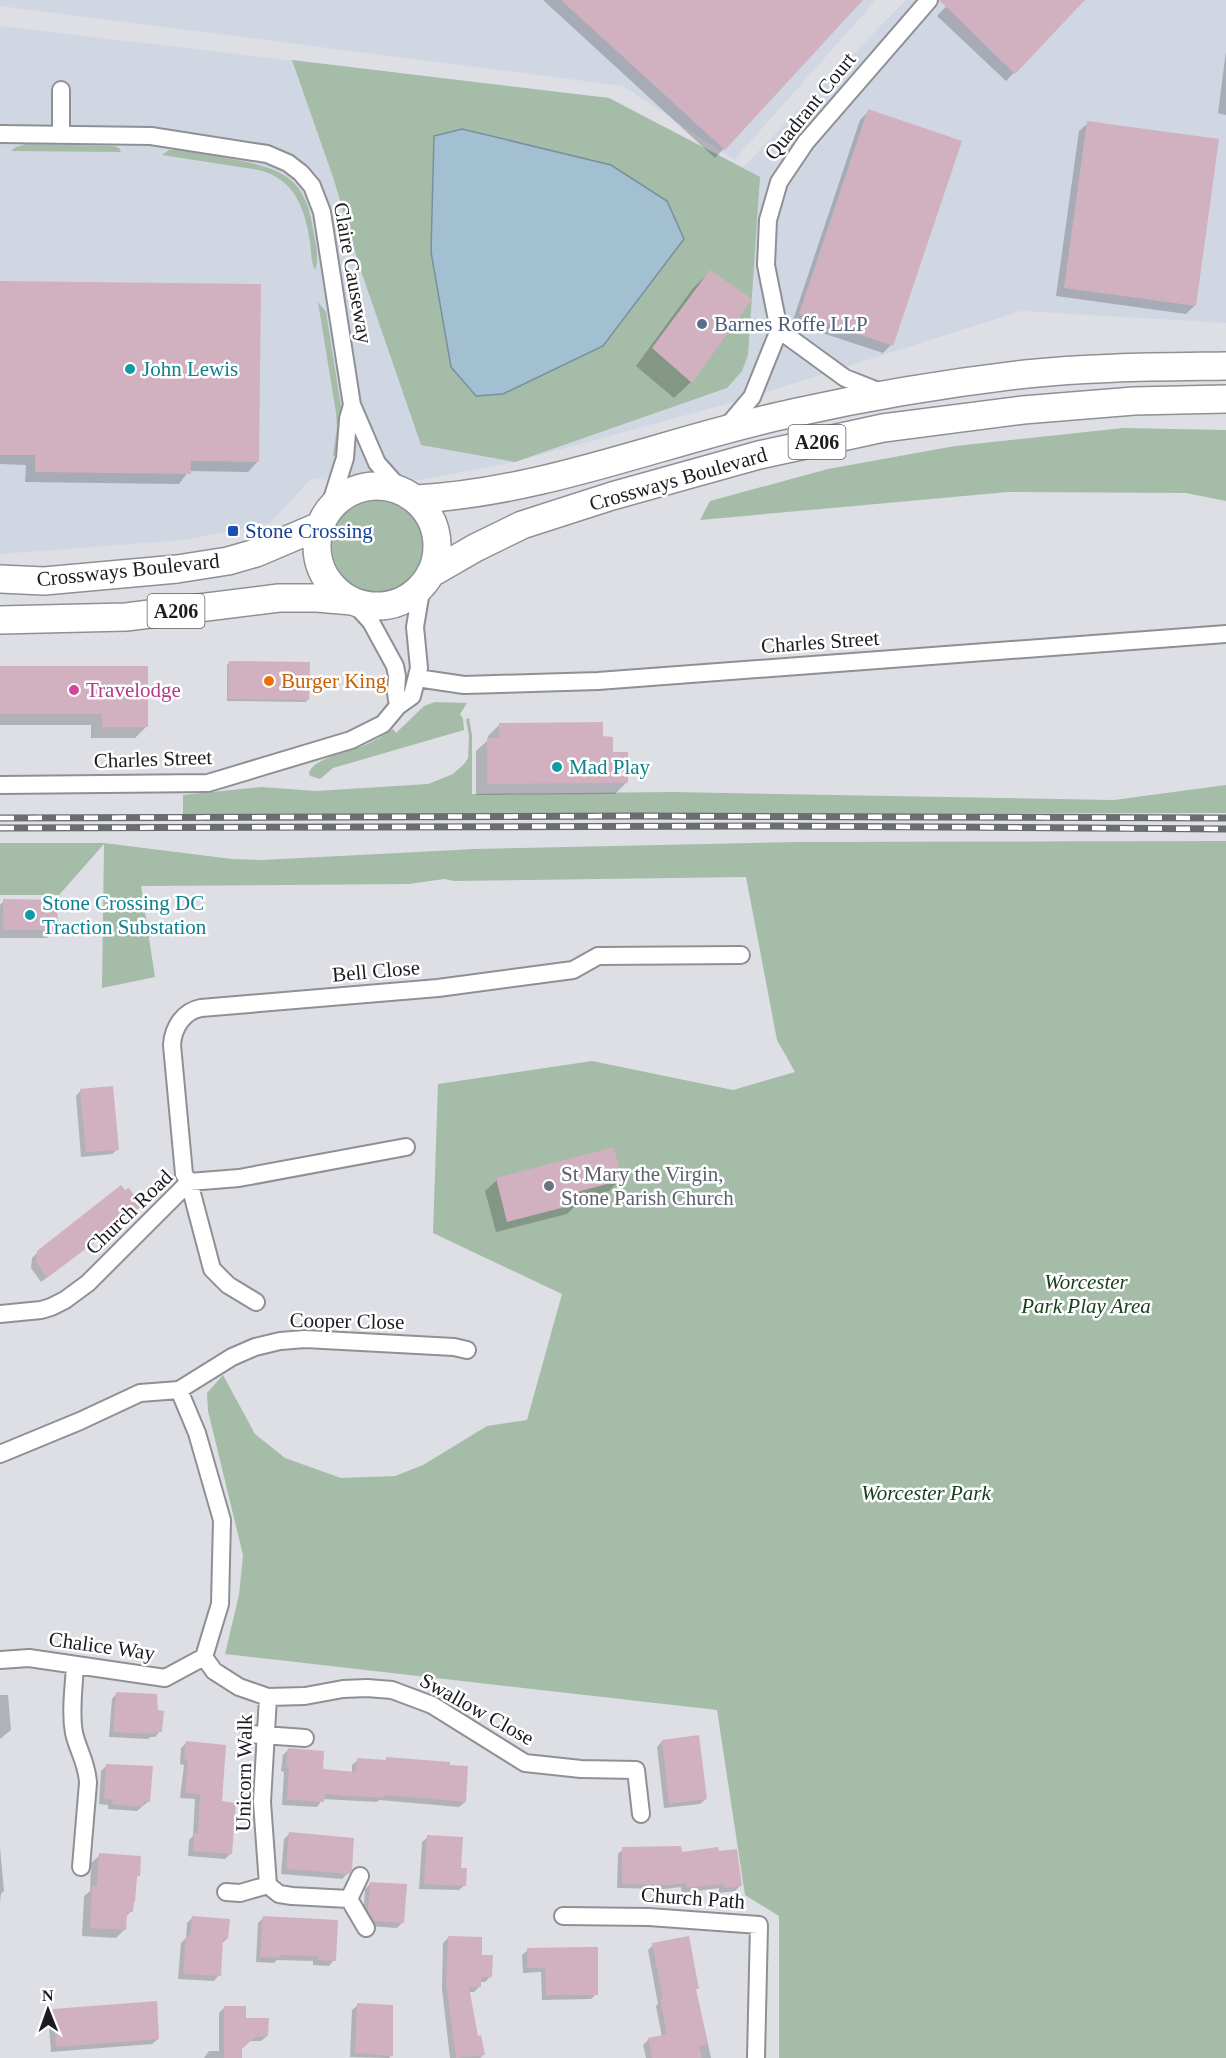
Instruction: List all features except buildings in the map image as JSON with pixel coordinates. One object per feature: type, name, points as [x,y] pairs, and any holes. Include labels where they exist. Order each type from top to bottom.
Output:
[{"type":"main road","name":"Crossways Boulevard","points":[[410,495],[464,496],[515,487],[793,413],[920,388],[1028,374],[1131,367],[1226,366]]},
{"type":"main road","name":"Crossways Boulevard","points":[[426,580],[475,548],[522,525],[612,496],[759,455],[883,428],[1011,412],[1134,401],[1226,399]]},
{"type":"main road","points":[[383,487],[410,495],[432,521],[436,537],[436,557],[426,580],[410,597],[391,606],[371,606],[352,601],[335,589],[321,570],[318,543],[325,519],[345,494],[360,488],[383,487]]},
{"type":"main road","name":"Crossways Boulevard","points":[[0,579],[44,581],[177,569],[228,561],[256,553],[325,519]]},
{"type":"main road","name":"Crossways Boulevard","points":[[0,620],[126,617],[279,598],[352,601]]},
{"type":"street","name":"Quadrant Court","points":[[779,330],[766,265],[768,220],[779,182],[806,142],[929,0]]},
{"type":"street","points":[[61,90],[61,135]]},
{"type":"street","name":"Claire Causeway","points":[[0,134],[151,136],[185,140],[267,154],[288,163],[301,174],[312,186],[322,212],[352,405],[377,463],[410,495]]},
{"type":"street","points":[[725,430],[752,397],[779,330],[845,378],[886,394]]},
{"type":"street","name":"Claire Causeway","points":[[325,519],[345,458],[348,419],[352,405]]},
{"type":"street","name":"Charles Street","points":[[0,785],[208,783],[351,740],[370,732],[388,719],[398,706],[412,696],[419,664],[415,627],[426,580]]},
{"type":"street","points":[[352,601],[371,622],[395,666],[398,706]]},
{"type":"street","name":"Charles Street","points":[[417,678],[464,685],[598,681],[1226,633]]},
{"type":"street","name":"Bell Close","points":[[256,1302],[228,1285],[212,1269],[189,1182],[184,1174],[172,1045],[179,1023],[192,1010],[438,988],[573,970],[598,956],[741,955]]},
{"type":"street","name":"Church Road","points":[[0,1314],[51,1308],[65,1300],[88,1282],[189,1182],[239,1178],[406,1147]]},
{"type":"street","name":"Cooper Close","points":[[0,1454],[140,1393],[179,1390],[232,1357],[255,1347],[280,1341],[331,1339],[454,1347],[467,1350]]},
{"type":"street","points":[[179,1390],[197,1432],[222,1520],[220,1604],[204,1657]]},
{"type":"street","name":"Chalice Way","points":[[0,1660],[29,1658],[165,1678],[204,1657]]},
{"type":"street","name":"Swallow Close","points":[[204,1657],[214,1671],[239,1687],[268,1697],[305,1696],[344,1689],[392,1690],[432,1705],[525,1764],[580,1769],[636,1770],[641,1814]]},
{"type":"street","points":[[75,1665],[72,1720],[87,1770],[88,1783],[81,1867]]},
{"type":"street","name":"Unicorn Walk","points":[[268,1697],[262,1802],[268,1885]]},
{"type":"street","points":[[249,1734],[305,1738]]},
{"type":"street","points":[[349,1899],[360,1876]]},
{"type":"street","points":[[235,1895],[268,1885],[279,1894],[349,1899]]},
{"type":"street","points":[[349,1899],[366,1928]]},
{"type":"street","name":"Church Path","points":[[563,1916],[650,1917],[759,1925],[756,2058]]},
{"type":"shaded area","points":[[0,0],[876,0],[734,160],[623,86],[0,6]]},
{"type":"shaded area","points":[[906,0],[1226,0],[1226,323],[1021,311],[748,398],[515,462],[414,481],[311,479],[270,523],[185,540],[0,554],[0,26],[609,98],[743,167]]},
{"type":"green space","points":[[292,60],[609,98],[760,177],[748,355],[742,371],[727,388],[515,462],[421,445]]},
{"type":"green space","points":[[26,144],[113,146],[119,148],[121,152],[11,151]]},
{"type":"green space","points":[[169,150],[182,150],[253,163],[290,179],[305,198],[310,212],[317,249],[315,270],[308,230],[301,207],[290,188],[281,180],[259,170],[162,155]]},
{"type":"green space","points":[[318,302],[326,312],[341,407],[338,451],[335,456],[333,456],[337,427],[336,413]]},
{"type":"green space","points":[[1123,428],[1226,430],[1226,501],[1186,493],[1008,492],[700,520],[710,501],[828,469],[955,446]]},
{"type":"green space","points":[[378,500],[396,503],[411,513],[421,528],[424,546],[421,564],[411,579],[396,589],[378,592],[360,589],[345,579],[335,564],[332,546],[335,528],[345,513],[360,503]]},
{"type":"green space","points":[[435,702],[467,703],[460,714],[464,730],[333,768],[320,779],[310,776],[312,768],[332,756],[363,746],[393,729],[396,733],[424,706]]},
{"type":"green space","points":[[469,718],[472,735],[472,794],[672,792],[1114,800],[1226,785],[1226,813],[183,816],[183,795],[261,787],[316,791],[428,784],[453,774],[465,763],[468,758],[469,736],[466,719]]},
{"type":"green space","name":"Worcester Park","points":[[1226,841],[1226,2058],[779,2058],[779,1916],[745,1895],[717,1710],[225,1654],[239,1595],[243,1555],[208,1411],[207,1393],[223,1375],[255,1434],[285,1458],[341,1478],[395,1476],[423,1465],[487,1426],[527,1420],[562,1294],[433,1233],[438,1084],[592,1061],[733,1090],[795,1072],[777,1040],[746,877],[454,881],[444,879],[409,884],[141,886],[155,977],[102,988],[104,844],[59,895],[0,895],[0,843],[104,843],[232,859],[262,860],[475,849],[797,842]]},
{"type":"water","points":[[462,129],[611,165],[667,201],[684,239],[603,346],[503,394],[476,396],[451,367],[431,252],[434,136]]},
{"type":"railway","points":[[0,818],[636,816],[1226,818]]},
{"type":"railway","points":[[0,828],[773,826],[1226,829]]},
{"type":"place","name":"Barnes Roffe LLP","points":[[702,324]]},
{"type":"place","name":"John Lewis","points":[[130,369]]},
{"type":"place","name":"Stone Crossing","points":[[233,531]]},
{"type":"place","name":"Burger King","points":[[269,681]]},
{"type":"place","name":"Travelodge","points":[[74,690]]},
{"type":"place","name":"Mad Play","points":[[557,767]]},
{"type":"place","name":"Stone Crossing DC Traction Substation","points":[[30,915]]},
{"type":"place","name":"St Mary the Virgin, Stone Parish Church","points":[[549,1186]]},
{"type":"park label","name":"Worcester Park Play Area","points":[[1086,1294]]}]
